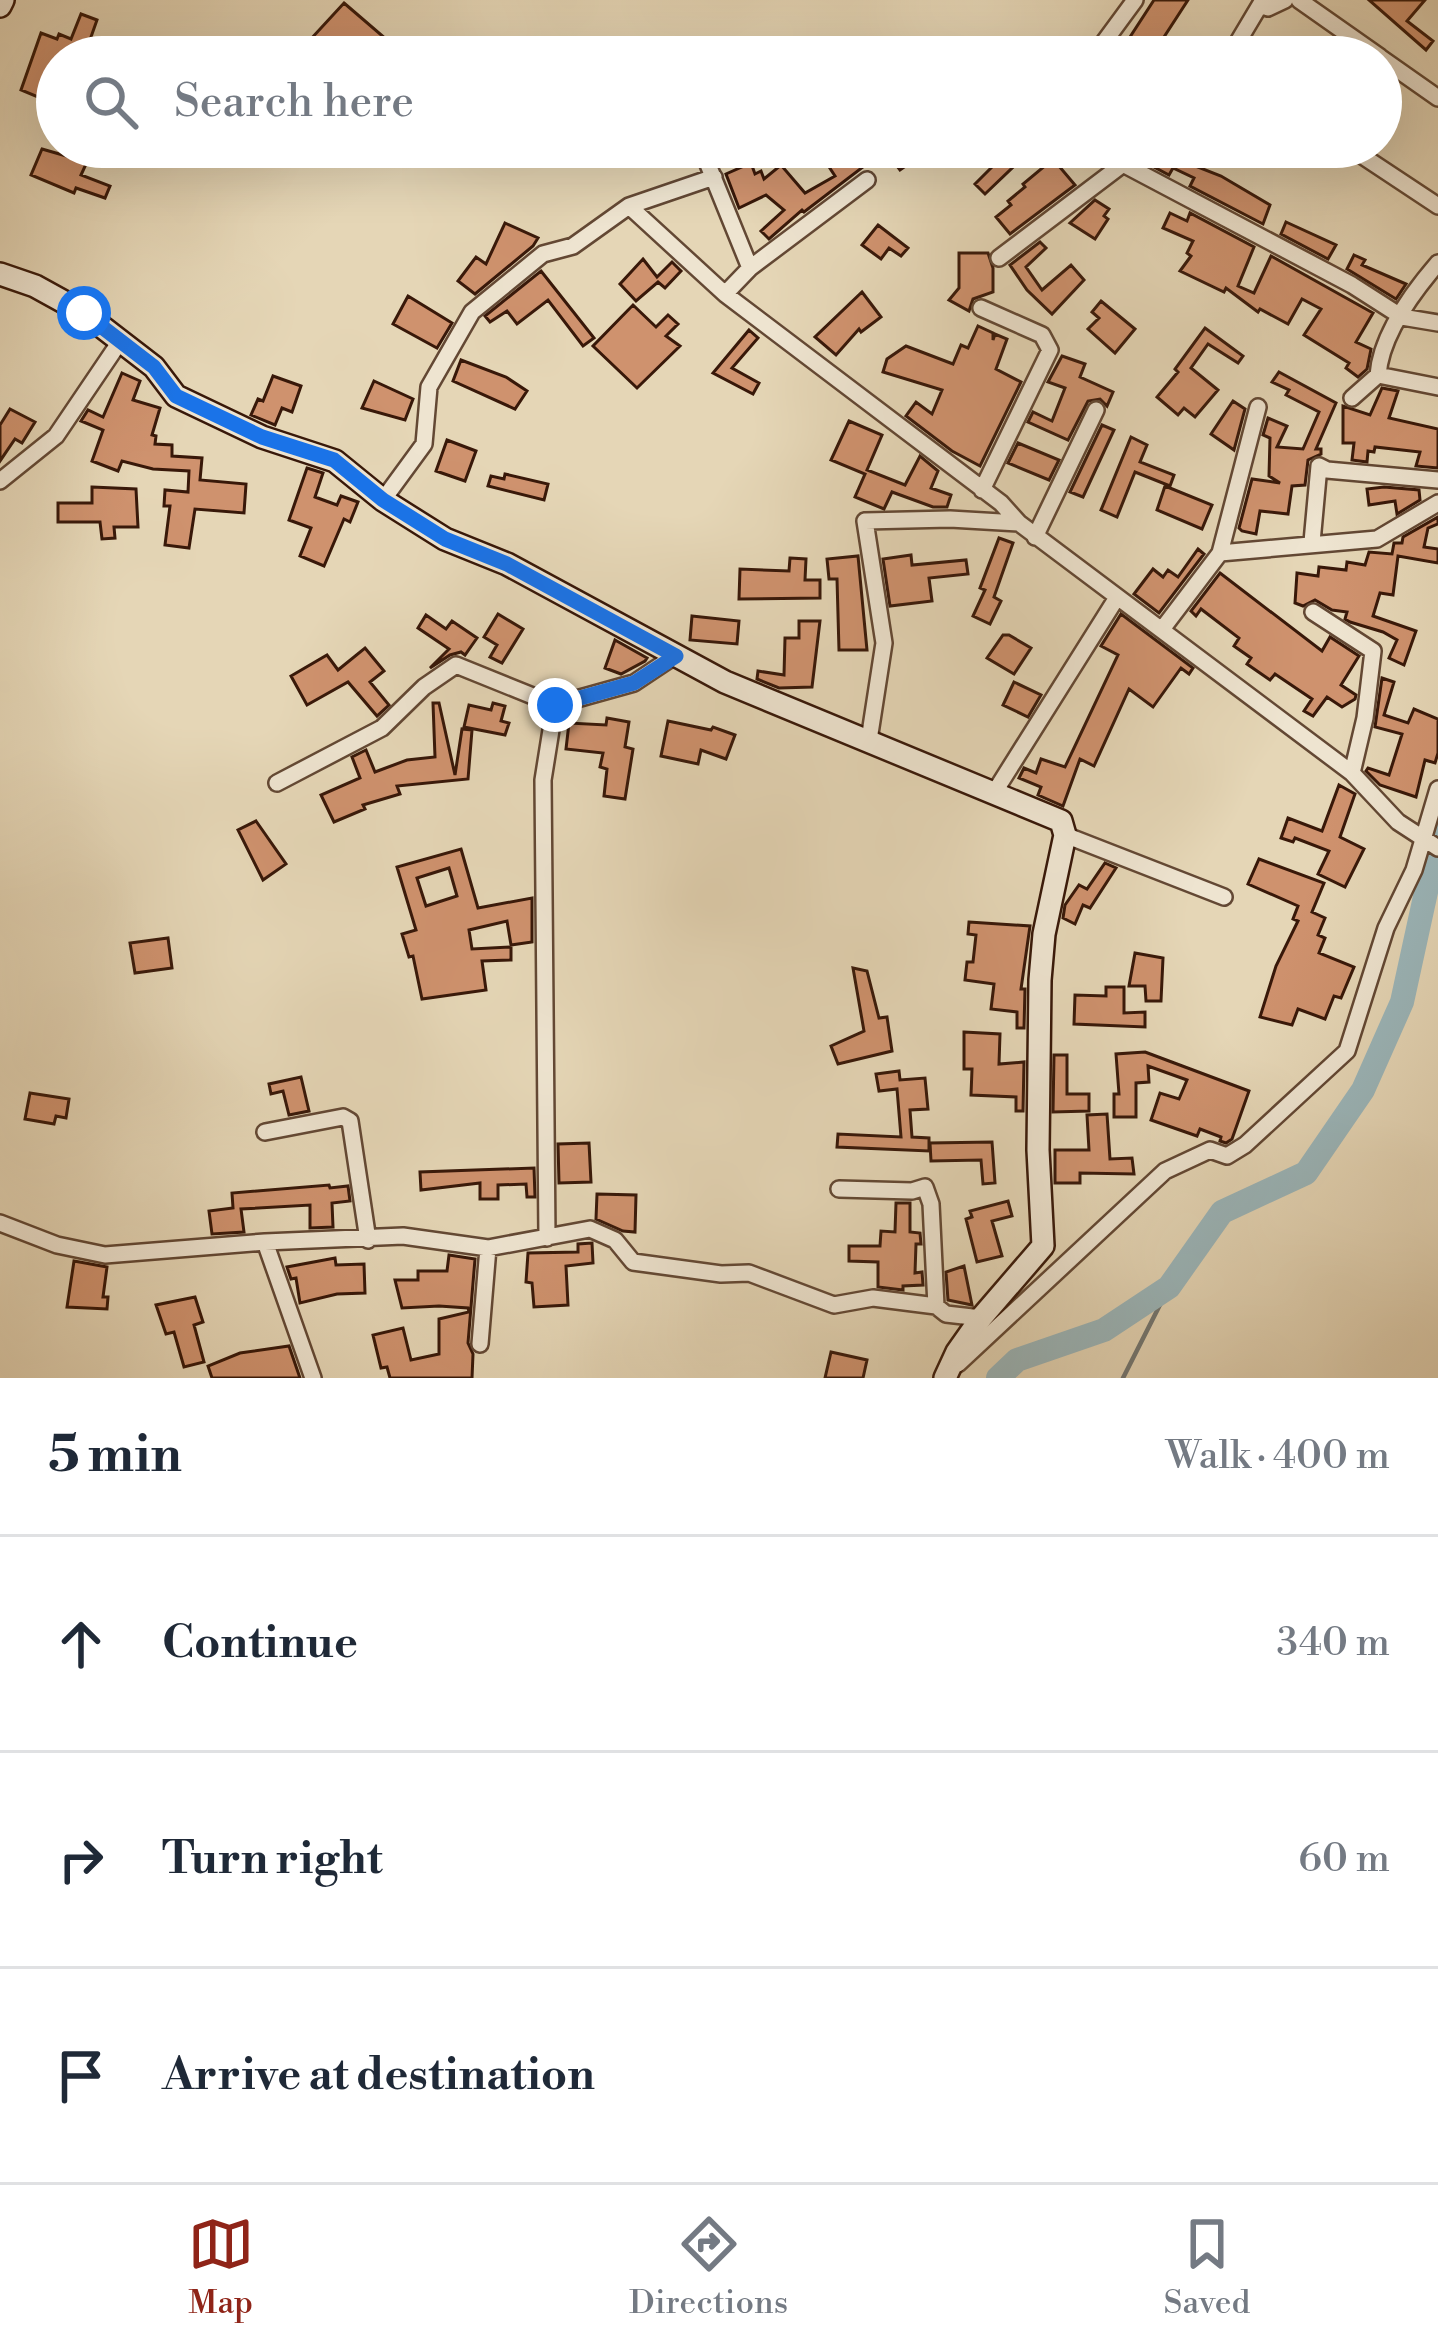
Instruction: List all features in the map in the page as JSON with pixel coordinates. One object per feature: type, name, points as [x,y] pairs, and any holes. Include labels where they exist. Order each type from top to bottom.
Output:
[{"type":"street","points":[[1109,36],[1135,0]]},
{"type":"street","points":[[1247,36],[1267,3],[1285,0]]},
{"type":"street","points":[[1298,0],[1349,36]]},
{"type":"street","points":[[1402,73],[1438,98]]},
{"type":"street","points":[[712,168],[750,268]]},
{"type":"street","points":[[999,258],[1119,168]]},
{"type":"street","points":[[1131,168],[1402,317],[1438,323]]},
{"type":"street","points":[[1381,168],[1438,206]]},
{"type":"street","points":[[383,500],[424,443],[429,387],[472,312],[543,254],[573,246],[629,206],[714,177]]},
{"type":"street","points":[[725,294],[750,268],[867,180]]},
{"type":"street","points":[[629,206],[725,294],[1116,599],[1163,628],[1352,773],[1398,822],[1438,848]]},
{"type":"street","points":[[1352,398],[1378,375],[1379,356],[1438,263]]},
{"type":"street","points":[[0,274],[35,286],[84,313],[154,367],[176,396],[262,437],[334,460],[383,500],[445,539],[507,564],[724,682],[1061,821],[1065,835],[1044,934],[1040,980],[1042,1246],[981,1318],[946,1376]]},
{"type":"street","points":[[981,308],[1042,335],[1050,350],[982,490]]},
{"type":"street","points":[[0,481],[56,436],[121,340]]},
{"type":"street","points":[[1378,375],[1438,387]]},
{"type":"street","points":[[1163,628],[1220,553],[1258,407]]},
{"type":"street","points":[[1035,537],[1096,410]]},
{"type":"street","points":[[1312,542],[1319,466],[1438,480]]},
{"type":"street","points":[[1220,553],[1377,539],[1438,503]]},
{"type":"street","points":[[869,740],[884,643],[866,521],[1019,523]]},
{"type":"street","points":[[994,793],[1116,599]]},
{"type":"street","points":[[1313,612],[1373,651],[1352,773]]},
{"type":"street","points":[[277,783],[382,728],[424,687],[457,665],[555,705],[634,683],[676,656]]},
{"type":"street","points":[[547,1238],[543,780],[555,705]]},
{"type":"street","points":[[946,1376],[1166,1171],[1210,1150],[1227,1156],[1246,1144],[1347,1051],[1386,928],[1414,871],[1438,789]]},
{"type":"street","points":[[1065,835],[1224,897]]},
{"type":"street","points":[[265,1132],[343,1117],[350,1121],[368,1240]]},
{"type":"street","points":[[839,1189],[912,1191],[925,1187],[931,1204],[936,1306]]},
{"type":"street","points":[[0,1222],[57,1245],[105,1255],[403,1236],[488,1248],[590,1229],[615,1240],[633,1262],[748,1273],[834,1305],[873,1298],[936,1306],[946,1314],[981,1318]]},
{"type":"street","points":[[265,1242],[313,1378]]},
{"type":"street","points":[[480,1344],[488,1248]]},
{"type":"building","points":[[1154,0],[1188,0],[1165,36],[1131,36]]},
{"type":"building","points":[[1369,0],[1425,0],[1407,21],[1433,41],[1426,50]]},
{"type":"building","points":[[344,3],[382,36],[314,36]]},
{"type":"building","points":[[81,14],[97,20],[91,36],[72,36]]},
{"type":"building","points":[[36,47],[36,96],[21,90]]},
{"type":"building","points":[[36,163],[36,168],[84,168],[81,175],[110,186],[105,198],[76,188],[74,193],[31,175]]},
{"type":"building","points":[[753,168],[764,179],[784,168],[805,193],[835,176],[830,168],[861,168],[769,239],[761,231],[784,210],[766,195],[739,208],[726,174]]},
{"type":"building","points":[[991,168],[1012,168],[985,194],[975,184]]},
{"type":"building","points":[[1042,168],[1061,168],[1075,185],[1010,234],[996,217],[1011,205],[1008,201]]},
{"type":"building","points":[[1173,168],[1201,168],[1270,205],[1263,224],[1190,186],[1194,178]]},
{"type":"building","points":[[1095,200],[1109,209],[1095,239],[1070,223]]},
{"type":"building","points":[[1170,213],[1187,221],[1190,213],[1254,247],[1238,286],[1254,293],[1271,256],[1373,313],[1356,342],[1371,349],[1367,369],[1358,377],[1346,368],[1349,363],[1304,335],[1321,309],[1302,299],[1288,324],[1258,312],[1226,288],[1224,292],[1180,271],[1191,256],[1187,253],[1193,241],[1163,228]]},
{"type":"building","points":[[1286,222],[1336,245],[1328,259],[1281,234]]},
{"type":"building","points":[[505,223],[538,238],[475,294],[458,281],[476,257],[486,264]]},
{"type":"building","points":[[878,225],[908,248],[901,256],[889,248],[881,259],[862,245]]},
{"type":"building","points":[[1040,242],[1046,248],[1026,267],[1042,290],[1071,265],[1084,280],[1052,314],[1010,265]]},
{"type":"building","points":[[959,253],[988,253],[993,268],[993,292],[973,299],[969,311],[949,300],[959,288]]},
{"type":"building","points":[[1354,255],[1365,260],[1362,265],[1406,284],[1396,299],[1347,269]]},
{"type":"building","points":[[643,259],[657,277],[672,262],[681,271],[665,288],[658,282],[636,301],[620,284]]},
{"type":"building","points":[[541,271],[594,338],[583,346],[548,300],[517,324],[507,311],[490,322],[485,316]]},
{"type":"building","points":[[862,292],[881,317],[859,329],[836,355],[815,337]]},
{"type":"building","points":[[408,296],[452,323],[437,348],[393,324]]},
{"type":"building","points":[[1101,301],[1135,329],[1115,353],[1088,329],[1099,318],[1092,312]]},
{"type":"building","points":[[633,305],[656,327],[668,315],[678,324],[666,336],[680,346],[637,388],[593,346]]},
{"type":"building","points":[[978,326],[993,333],[993,340],[995,334],[1007,339],[996,369],[1021,382],[980,466],[906,416],[916,402],[932,414],[942,390],[883,372],[887,359],[906,346],[953,364],[961,345],[968,348]]},
{"type":"building","points":[[1205,328],[1243,356],[1238,363],[1208,344],[1191,368],[1218,390],[1195,417],[1184,408],[1178,415],[1157,397]]},
{"type":"building","points":[[749,330],[758,338],[732,368],[759,383],[753,394],[713,373]]},
{"type":"building","points":[[1062,356],[1085,364],[1080,377],[1113,392],[1107,406],[1100,399],[1088,401],[1068,440],[1028,422],[1033,412],[1052,421],[1065,388],[1048,382]]},
{"type":"building","points":[[461,360],[506,377],[527,391],[515,409],[453,381]]},
{"type":"building","points":[[1279,372],[1336,403],[1316,449],[1321,454],[1308,460],[1305,485],[1292,486],[1288,514],[1260,511],[1256,534],[1239,528],[1252,479],[1280,483],[1269,476],[1270,438],[1263,435],[1268,418],[1287,426],[1277,447],[1303,449],[1319,412],[1272,382]]},
{"type":"building","points":[[122,373],[140,381],[133,400],[160,408],[152,435],[155,444],[172,445],[172,456],[202,458],[200,480],[246,484],[244,513],[195,509],[189,548],[165,545],[170,506],[164,506],[165,490],[188,492],[189,471],[122,461],[118,471],[92,461],[103,430],[81,421],[88,410],[103,417]]},
{"type":"building","points":[[273,376],[301,386],[292,412],[282,408],[275,425],[251,415]]},
{"type":"building","points":[[374,381],[413,399],[405,420],[362,408]]},
{"type":"building","points":[[1382,388],[1398,391],[1389,418],[1438,429],[1438,468],[1416,466],[1420,452],[1375,447],[1374,452],[1368,451],[1367,462],[1352,460],[1354,443],[1343,443],[1343,406],[1370,415]]},
{"type":"building","points":[[1233,401],[1245,409],[1234,450],[1211,434]]},
{"type":"building","points":[[10,409],[35,422],[22,443],[15,439],[0,461],[0,425]]},
{"type":"building","points":[[849,421],[882,435],[867,470],[905,485],[920,456],[938,471],[931,488],[951,495],[947,507],[933,507],[892,492],[884,509],[855,497],[865,474],[831,460]]},
{"type":"building","points":[[1102,425],[1114,430],[1083,497],[1070,492]]},
{"type":"building","points":[[1131,437],[1147,445],[1140,462],[1174,475],[1170,486],[1135,472],[1117,517],[1101,510]]},
{"type":"building","points":[[447,440],[476,451],[465,481],[436,471]]},
{"type":"building","points":[[1018,443],[1059,460],[1049,480],[1008,463]]},
{"type":"building","points":[[307,468],[323,473],[315,497],[337,505],[341,496],[358,502],[350,522],[344,519],[324,566],[300,556],[311,528],[289,520]]},
{"type":"building","points":[[505,474],[548,484],[544,500],[488,486],[491,476],[504,479]]},
{"type":"building","points":[[1165,486],[1212,505],[1202,529],[1157,510]]},
{"type":"building","points":[[92,487],[136,489],[138,527],[114,527],[115,538],[102,539],[100,522],[58,522],[58,503],[92,503]]},
{"type":"building","points":[[1367,489],[1419,490],[1420,500],[1397,514],[1395,501],[1369,505]]},
{"type":"building","points":[[1438,517],[1438,524],[1428,528],[1424,547],[1438,549],[1438,563],[1398,556],[1393,595],[1380,593],[1373,616],[1416,631],[1404,665],[1389,658],[1397,640],[1383,632],[1350,622],[1345,619],[1347,612],[1315,600],[1303,606],[1295,603],[1297,573],[1318,576],[1319,567],[1346,570],[1347,562],[1365,565],[1369,552],[1392,554],[1394,543],[1402,543],[1403,537]]},
{"type":"building","points":[[999,538],[1013,543],[994,597],[1001,601],[990,624],[973,616]]},
{"type":"building","points":[[1198,549],[1204,554],[1159,613],[1134,594],[1153,569],[1163,577],[1168,570],[1178,577]]},
{"type":"building","points":[[911,555],[912,565],[966,560],[968,574],[929,578],[932,601],[890,606],[883,559]]},
{"type":"building","points":[[858,556],[867,650],[839,650],[837,579],[829,579],[827,559]]},
{"type":"building","points":[[790,558],[806,559],[805,580],[820,580],[820,598],[739,599],[740,569],[789,571]]},
{"type":"building","points":[[1220,573],[1322,651],[1330,637],[1359,656],[1341,685],[1355,699],[1342,707],[1327,697],[1313,716],[1304,711],[1312,699],[1275,674],[1270,680],[1247,664],[1251,658],[1234,646],[1239,638],[1201,609],[1196,616],[1191,611]]},
{"type":"building","points":[[498,614],[523,629],[502,663],[490,657],[497,645],[484,637]]},
{"type":"building","points":[[1121,614],[1193,668],[1189,674],[1181,668],[1153,707],[1129,689],[1094,766],[1080,759],[1063,806],[1038,795],[1041,787],[1019,778],[1024,768],[1036,773],[1041,759],[1065,767],[1118,655],[1101,646]]},
{"type":"building","points":[[426,615],[446,629],[452,621],[477,638],[465,655],[450,655],[430,668],[449,649],[418,628]]},
{"type":"building","points":[[692,616],[739,621],[737,644],[690,640]]},
{"type":"building","points":[[799,621],[820,621],[812,687],[779,688],[757,679],[758,671],[784,675],[785,638],[799,638]]},
{"type":"building","points":[[1003,635],[1031,648],[1014,674],[987,658]]},
{"type":"building","points":[[615,640],[647,658],[621,674],[605,668]]},
{"type":"building","points":[[365,648],[384,671],[370,682],[389,705],[377,716],[348,682],[307,705],[291,676],[327,655],[338,670]]},
{"type":"building","points":[[1382,678],[1394,682],[1384,715],[1408,723],[1414,709],[1438,719],[1438,753],[1435,763],[1425,760],[1416,797],[1380,785],[1366,771],[1389,775],[1402,734],[1375,727]]},
{"type":"building","points":[[1014,682],[1041,695],[1028,717],[1003,705]]},
{"type":"building","points":[[433,703],[439,703],[455,775],[462,729],[472,730],[468,779],[397,786],[400,794],[363,805],[365,809],[334,822],[321,795],[360,778],[352,757],[366,750],[375,772],[407,760],[435,757]]},
{"type":"building","points":[[493,703],[505,706],[501,721],[509,723],[505,735],[464,727],[469,705],[491,710]]},
{"type":"building","points":[[607,718],[629,722],[625,747],[633,749],[625,799],[604,796],[607,769],[600,767],[603,753],[566,749],[569,723],[606,725]]},
{"type":"building","points":[[668,721],[735,735],[726,759],[701,750],[698,764],[661,756]]},
{"type":"building","points":[[1339,785],[1355,794],[1340,837],[1364,849],[1345,887],[1318,874],[1329,851],[1295,838],[1293,842],[1281,838],[1288,818],[1322,831]]},
{"type":"building","points":[[256,821],[286,864],[263,880],[238,830]]},
{"type":"building","points":[[461,849],[478,908],[532,898],[532,942],[511,945],[507,921],[469,930],[472,949],[511,947],[511,960],[482,961],[486,990],[422,999],[413,956],[409,957],[402,934],[416,930],[397,867]],"holes":[[[449,868],[457,896],[426,906],[417,878]]]},
{"type":"building","points":[[1259,859],[1324,883],[1312,912],[1325,918],[1318,935],[1325,938],[1319,953],[1354,967],[1341,998],[1334,996],[1325,1019],[1298,1009],[1292,1025],[1260,1017],[1276,966],[1298,921],[1293,919],[1298,906],[1248,884]]},
{"type":"building","points":[[1105,863],[1116,868],[1090,908],[1083,905],[1075,924],[1063,918],[1065,905],[1079,885],[1087,889]]},
{"type":"building","points":[[969,922],[1030,926],[1021,989],[1025,989],[1024,1028],[1017,1028],[1017,1012],[991,1009],[994,984],[965,980],[976,935],[968,934]]},
{"type":"building","points":[[168,938],[172,968],[135,973],[130,943]]},
{"type":"building","points":[[1135,953],[1163,958],[1161,1001],[1146,1001],[1145,986],[1129,986]]},
{"type":"building","points":[[853,968],[867,971],[879,1018],[887,1017],[892,1051],[838,1064],[831,1046],[864,1031]]},
{"type":"building","points":[[1106,987],[1124,987],[1124,1013],[1145,1012],[1145,1027],[1074,1024],[1075,995],[1106,996]]},
{"type":"building","points":[[964,1032],[1000,1034],[999,1064],[1024,1062],[1023,1111],[1016,1111],[1016,1097],[971,1095],[972,1069],[964,1069]]},
{"type":"building","points":[[1145,1052],[1249,1091],[1232,1139],[1226,1143],[1200,1129],[1197,1136],[1151,1120],[1160,1093],[1179,1099],[1187,1080],[1148,1066],[1149,1082],[1136,1083],[1136,1117],[1114,1117],[1114,1094],[1119,1094],[1116,1054]]},
{"type":"building","points":[[1054,1055],[1067,1055],[1067,1094],[1089,1094],[1089,1111],[1053,1112]]},
{"type":"building","points":[[899,1071],[900,1080],[925,1078],[928,1109],[910,1110],[912,1137],[929,1138],[929,1151],[837,1147],[838,1134],[901,1137],[897,1089],[879,1091],[876,1074]]},
{"type":"building","points":[[301,1077],[309,1111],[289,1115],[283,1091],[271,1094],[269,1084]]},
{"type":"building","points":[[30,1093],[69,1099],[66,1118],[56,1116],[54,1124],[25,1119]]},
{"type":"building","points":[[1107,1114],[1110,1159],[1132,1158],[1134,1174],[1080,1173],[1080,1183],[1055,1183],[1055,1150],[1089,1150],[1087,1115]]},
{"type":"building","points":[[992,1142],[995,1183],[983,1184],[981,1160],[931,1161],[930,1143]]},
{"type":"building","points":[[589,1143],[591,1182],[559,1183],[558,1144]]},
{"type":"building","points":[[534,1168],[535,1197],[527,1197],[526,1184],[498,1185],[498,1199],[480,1199],[480,1183],[421,1190],[420,1172]]},
{"type":"building","points":[[348,1186],[350,1201],[332,1203],[333,1227],[310,1228],[310,1205],[241,1209],[244,1232],[212,1234],[209,1211],[233,1208],[232,1193]]},
{"type":"building","points":[[597,1194],[636,1195],[635,1232],[596,1219]]},
{"type":"building","points":[[1008,1201],[1012,1216],[992,1221],[1002,1256],[977,1262],[966,1219],[972,1217],[970,1211]]},
{"type":"building","points":[[896,1203],[910,1203],[910,1232],[920,1233],[921,1244],[916,1244],[915,1273],[922,1272],[923,1285],[903,1286],[903,1290],[878,1287],[878,1262],[849,1261],[849,1246],[880,1246],[881,1231],[895,1232]]},
{"type":"building","points":[[592,1243],[593,1263],[566,1266],[568,1305],[534,1307],[532,1283],[526,1282],[528,1253],[578,1252],[578,1244]]},
{"type":"building","points":[[449,1255],[475,1259],[468,1343],[473,1354],[472,1378],[390,1378],[387,1367],[381,1368],[373,1335],[403,1328],[411,1360],[439,1354],[439,1319],[469,1312],[468,1308],[439,1306],[402,1308],[395,1280],[418,1280],[418,1271],[447,1271]]},
{"type":"building","points":[[335,1258],[336,1265],[364,1264],[365,1293],[300,1303],[296,1278],[291,1279],[287,1267]]},
{"type":"building","points":[[74,1261],[107,1267],[103,1297],[108,1297],[107,1309],[67,1307]]},
{"type":"building","points":[[964,1266],[972,1305],[948,1300],[946,1272]]},
{"type":"building","points":[[195,1297],[203,1322],[194,1325],[204,1362],[184,1367],[174,1332],[166,1334],[156,1305]]},
{"type":"building","points":[[289,1346],[300,1378],[212,1378],[208,1366],[240,1353]]},
{"type":"building","points":[[831,1352],[867,1360],[863,1378],[825,1378]]},
{"type":"waterway","points":[[998,1378],[1017,1360],[1104,1330],[1169,1287],[1222,1212],[1306,1173],[1363,1090],[1402,1002],[1438,837]]},
{"type":"waterway","points":[[1123,1378],[1169,1287]]},
{"type":"route","points":[[84,313],[154,367],[176,396],[262,437],[334,460],[383,500],[445,539],[507,564],[676,656],[634,683],[555,705]]}]
